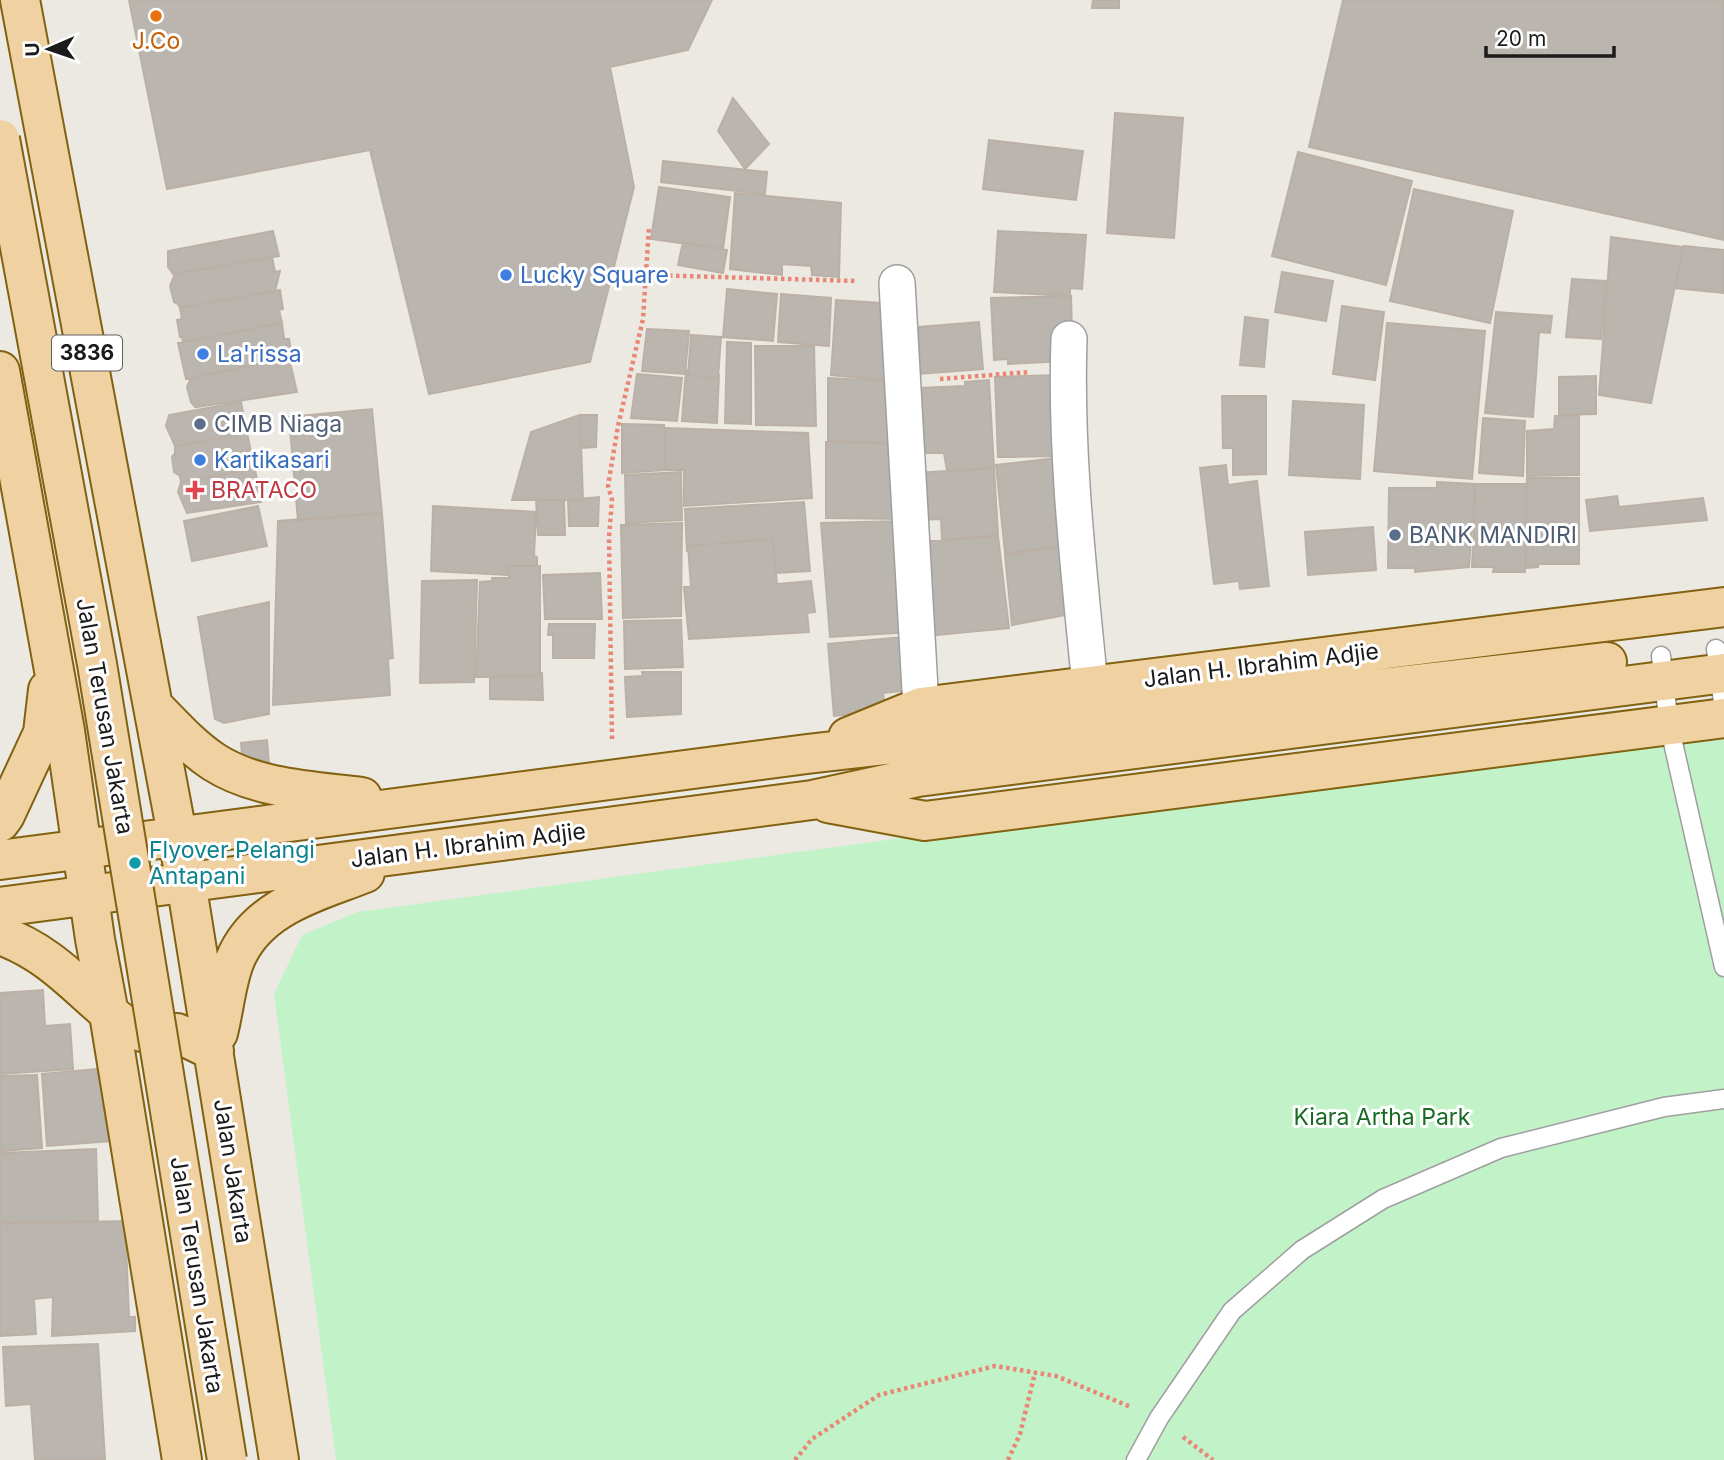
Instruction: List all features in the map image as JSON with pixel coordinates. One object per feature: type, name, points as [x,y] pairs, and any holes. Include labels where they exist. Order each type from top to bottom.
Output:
[{"type":"main road","name":"Jalan Terusan Jakarta","points":[[20,0],[186,882]]},
{"type":"main road","name":"Jalan Terusan Jakarta","points":[[0,139],[97,664],[227,1460]]},
{"type":"main road","name":"Jalan Terusan Jakarta","points":[[0,371],[65,731],[88,896]]},
{"type":"main road","name":"Jalan H. Ibrahim Adjie","points":[[807,754],[921,707],[1724,607]]},
{"type":"main road","points":[[0,822],[43,733],[51,653]]},
{"type":"main road","name":"Jalan H. Ibrahim Adjie","points":[[0,907],[812,800],[918,776],[1662,668]]},
{"type":"main road","name":"Jalan H. Ibrahim Adjie","points":[[0,860],[807,754],[1662,668],[1721,671]]},
{"type":"main road","name":"Jalan H. Ibrahim Adjie","points":[[812,800],[925,821],[1724,718]]},
{"type":"main road","points":[[65,731],[79,747],[98,758],[120,760],[141,753],[156,723],[215,763],[252,779],[304,790],[418,804]]},
{"type":"main road","points":[[0,935],[22,943],[50,961],[128,1028],[142,1032],[177,1033],[214,1051],[235,960],[253,931],[268,917],[293,901],[426,850]]},
{"type":"main road","name":"Jalan Jakarta","points":[[186,882],[279,1460]]},
{"type":"main road","points":[[88,896],[110,1014],[182,1460]]},
{"type":"street","points":[[897,283],[921,707]]},
{"type":"street","points":[[1069,354],[1075,533],[1090,686]]},
{"type":"lane","points":[[1662,668],[1670,725],[1724,967]]},
{"type":"lane","points":[[1136,1460],[1159,1418],[1232,1311],[1302,1250],[1383,1199],[1501,1148],[1664,1107],[1724,1099]]},
{"type":"path","points":[[612,779],[609,537],[612,500],[608,486],[618,426],[643,319],[648,275],[649,227]]},
{"type":"path","points":[[648,275],[897,283]]},
{"type":"path","points":[[902,383],[1069,354]]},
{"type":"path","points":[[795,1460],[812,1439],[880,1395],[995,1366],[1056,1376],[1159,1418],[1213,1460]]},
{"type":"path","points":[[1008,1460],[1020,1434],[1035,1373]]},
{"type":"green space","name":"Kiara Artha Park","points":[[1724,730],[1724,1460],[336,1460],[274,994],[302,935],[358,912],[1541,751]]},
{"type":"building","name":"Lucky Square","points":[[129,0],[712,0],[688,50],[610,67],[634,187],[590,362],[429,394],[370,150],[167,189]]},
{"type":"building","points":[[1093,0],[1119,0],[1119,8],[1092,8]]},
{"type":"building","points":[[1343,0],[1724,0],[1724,240],[1309,147]]},
{"type":"building","points":[[733,98],[769,144],[745,169],[718,131]]},
{"type":"building","points":[[1115,113],[1183,118],[1174,238],[1107,233]]},
{"type":"building","points":[[989,140],[1083,151],[1076,200],[983,189]]},
{"type":"building","points":[[1298,152],[1412,181],[1386,285],[1272,256]]},
{"type":"building","points":[[663,161],[767,172],[765,194],[661,182]]},
{"type":"building","points":[[659,187],[730,197],[723,249],[651,239]]},
{"type":"building","points":[[1414,189],[1513,211],[1490,323],[1390,301]]},
{"type":"building","points":[[735,193],[841,203],[839,277],[812,275],[811,266],[782,264],[782,275],[730,269]]},
{"type":"building","points":[[273,231],[279,256],[173,274],[168,267],[168,251]]},
{"type":"building","points":[[998,231],[1086,235],[1082,289],[1070,288],[1070,296],[994,292]]},
{"type":"building","points":[[1611,237],[1683,247],[1651,403],[1599,395]]},
{"type":"building","points":[[683,242],[727,250],[723,273],[678,265]]},
{"type":"building","points":[[1684,246],[1724,250],[1724,293],[1675,288]]},
{"type":"building","points":[[272,257],[275,272],[280,271],[275,291],[180,308],[174,302],[170,286],[175,274]]},
{"type":"building","points":[[1282,272],[1333,281],[1326,321],[1275,312]]},
{"type":"building","points":[[1572,279],[1606,281],[1601,339],[1566,337]]},
{"type":"building","points":[[727,289],[777,294],[773,341],[723,337]]},
{"type":"building","points":[[280,290],[283,309],[279,310],[282,323],[183,342],[180,337],[177,320],[182,319],[180,308]]},
{"type":"building","points":[[781,294],[831,298],[829,346],[778,342]]},
{"type":"building","points":[[1071,296],[1072,332],[1066,361],[1008,364],[1008,359],[994,360],[991,298]]},
{"type":"building","points":[[836,300],[897,304],[896,381],[831,375]]},
{"type":"building","points":[[1342,306],[1384,312],[1375,380],[1333,374]]},
{"type":"building","points":[[1496,312],[1552,316],[1550,333],[1539,332],[1533,417],[1485,413]]},
{"type":"building","points":[[1245,317],[1268,320],[1264,367],[1240,365]]},
{"type":"building","points":[[979,322],[983,369],[918,374],[919,327]]},
{"type":"building","points":[[282,323],[284,339],[289,339],[292,357],[186,379],[178,343]]},
{"type":"building","points":[[1387,323],[1485,331],[1472,479],[1374,471]]},
{"type":"building","points":[[647,329],[689,331],[685,374],[642,371]]},
{"type":"building","points":[[691,335],[721,337],[718,378],[688,375]]},
{"type":"building","points":[[727,342],[751,343],[751,424],[725,423]]},
{"type":"building","points":[[755,346],[814,346],[816,426],[756,425]]},
{"type":"building","points":[[289,358],[297,392],[197,407],[191,402],[187,387],[191,378]]},
{"type":"building","points":[[686,370],[689,371],[688,375],[718,378],[719,374],[717,423],[682,421]]},
{"type":"building","points":[[637,374],[682,378],[677,421],[631,418]]},
{"type":"building","points":[[1062,375],[1063,456],[998,457],[995,377]]},
{"type":"building","points":[[1596,376],[1596,414],[1559,415],[1559,377]]},
{"type":"building","points":[[828,378],[884,381],[885,393],[901,393],[891,443],[828,441]]},
{"type":"building","points":[[989,380],[994,468],[947,471],[944,453],[919,453],[919,388],[965,386],[965,382]]},
{"type":"building","points":[[1222,396],[1266,396],[1266,474],[1233,475],[1233,448],[1223,448]]},
{"type":"building","points":[[1293,401],[1364,405],[1360,479],[1289,475]]},
{"type":"building","points":[[241,402],[247,433],[175,446],[166,426],[169,415]]},
{"type":"building","points":[[372,409],[382,513],[298,521],[289,417]]},
{"type":"building","points":[[580,415],[583,500],[512,500],[531,432]]},
{"type":"building","points":[[580,415],[597,415],[596,447],[580,448]]},
{"type":"building","points":[[1555,416],[1579,416],[1579,475],[1527,476],[1527,431],[1554,429]]},
{"type":"building","points":[[1483,418],[1525,421],[1523,476],[1479,473]]},
{"type":"building","points":[[622,424],[664,425],[665,470],[622,473]]},
{"type":"building","points":[[666,428],[808,433],[812,498],[684,506],[684,470],[666,470]]},
{"type":"building","points":[[247,433],[252,456],[248,457],[250,470],[181,482],[180,476],[174,472],[172,457],[175,446]]},
{"type":"building","points":[[826,442],[903,444],[903,519],[826,518]]},
{"type":"building","points":[[1064,457],[1075,544],[1005,553],[996,465]]},
{"type":"building","points":[[1226,465],[1228,485],[1257,481],[1269,586],[1240,589],[1239,581],[1214,584],[1200,468]]},
{"type":"building","points":[[994,468],[998,535],[942,540],[941,519],[918,520],[916,473]]},
{"type":"building","points":[[255,469],[261,502],[187,513],[178,492],[181,482]]},
{"type":"building","points":[[681,472],[682,520],[626,523],[625,475]]},
{"type":"building","points":[[1527,478],[1579,478],[1579,564],[1538,564],[1538,567],[1526,568]]},
{"type":"building","points":[[1437,482],[1475,484],[1469,567],[1415,572],[1415,568],[1388,568],[1389,488],[1437,488]]},
{"type":"building","points":[[1476,484],[1526,484],[1525,572],[1493,572],[1494,567],[1472,567]]},
{"type":"building","points":[[1617,496],[1619,507],[1703,498],[1707,520],[1590,531],[1586,500]]},
{"type":"building","points":[[599,497],[598,526],[569,526],[568,500]]},
{"type":"building","points":[[536,500],[564,500],[565,535],[538,535]]},
{"type":"building","points":[[804,502],[810,571],[776,573],[773,539],[688,546],[687,552],[685,509]]},
{"type":"building","points":[[258,506],[267,546],[192,561],[184,521]]},
{"type":"building","points":[[433,506],[536,512],[534,556],[537,557],[537,566],[508,566],[509,575],[431,571]]},
{"type":"building","points":[[382,513],[393,658],[388,659],[390,695],[273,705],[278,521]]},
{"type":"building","points":[[904,521],[912,632],[830,637],[821,523]]},
{"type":"building","points":[[682,523],[681,616],[623,618],[621,525]]},
{"type":"building","points":[[1373,527],[1376,570],[1308,575],[1305,532]]},
{"type":"building","points":[[998,536],[1009,628],[927,636],[918,542]]},
{"type":"building","points":[[773,539],[777,584],[811,581],[815,612],[807,613],[809,632],[689,639],[684,587],[691,587],[688,546]]},
{"type":"building","points":[[1075,544],[1082,612],[1012,625],[1005,555]]},
{"type":"building","points":[[508,566],[540,566],[540,676],[476,677],[480,582],[492,581],[492,578],[509,578]]},
{"type":"building","points":[[600,573],[602,619],[545,619],[543,575]]},
{"type":"building","points":[[477,580],[474,682],[420,683],[422,581]]},
{"type":"building","points":[[269,602],[269,714],[224,723],[215,719],[198,617]]},
{"type":"building","points":[[681,620],[683,667],[625,669],[624,621]]},
{"type":"building","points":[[549,624],[595,624],[594,658],[553,658],[553,635],[548,635]]},
{"type":"building","points":[[914,636],[919,689],[883,693],[885,711],[834,716],[828,644]]},
{"type":"building","points":[[642,672],[681,672],[681,714],[627,717],[625,677],[643,676]]},
{"type":"building","points":[[540,673],[543,700],[490,699],[490,677],[540,676]]},
{"type":"building","points":[[267,740],[269,764],[243,767],[241,743]]},
{"type":"building","points":[[43,990],[45,1026],[70,1024],[73,1069],[0,1074],[0,993]]},
{"type":"building","points":[[97,1069],[99,1082],[106,1081],[111,1141],[47,1146],[42,1074]]},
{"type":"building","points":[[37,1075],[42,1148],[0,1151],[0,1076]]},
{"type":"building","points":[[96,1149],[98,1221],[0,1223],[0,1153]]},
{"type":"building","points":[[125,1221],[129,1317],[135,1317],[135,1331],[52,1336],[53,1297],[34,1299],[36,1334],[0,1336],[0,1224]]},
{"type":"building","points":[[98,1344],[105,1460],[35,1460],[31,1404],[6,1406],[3,1347]]},
{"type":"place","name":"J.Co","points":[[156,16]]},
{"type":"place","name":"Lucky Square","points":[[506,275]]},
{"type":"place","name":"La'rissa","points":[[203,354]]},
{"type":"place","name":"CIMB Niaga","points":[[200,424]]},
{"type":"place","name":"Kartikasari","points":[[200,460]]},
{"type":"place","name":"BRATACO","points":[[195,490]]},
{"type":"place","name":"BANK MANDIRI","points":[[1395,535]]},
{"type":"place","name":"Flyover Pelangi Antapani","points":[[135,863]]}]
